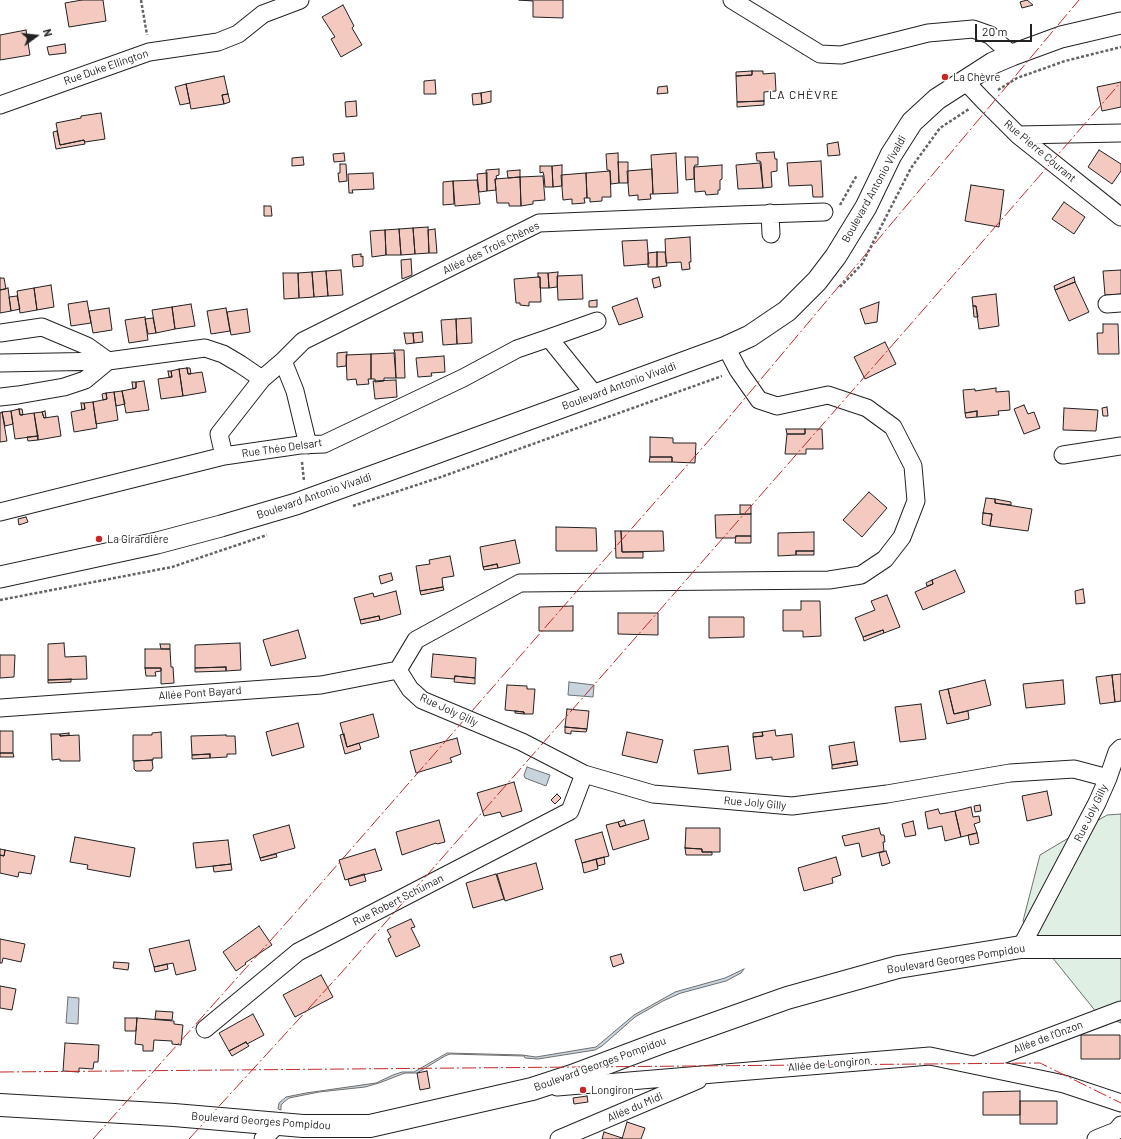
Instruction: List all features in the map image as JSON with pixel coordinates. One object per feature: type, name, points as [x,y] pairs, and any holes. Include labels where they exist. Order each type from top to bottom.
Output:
[{"type":"main road","name":"Boulevard Georges Pompidou","points":[[0,1105],[174,1115],[303,1126],[370,1126],[532,1089],[572,1076],[660,1042],[787,998],[898,967],[1021,947],[1121,947]]},
{"type":"street","name":"Rue Duke Ellington","points":[[0,105],[149,52],[218,42],[238,34],[263,14],[300,0]]},
{"type":"street","points":[[732,0],[820,54],[841,55],[928,33],[973,29],[990,35],[1012,55]]},
{"type":"street","name":"Boulevard Antonio Vivaldi","points":[[0,577],[156,543],[221,526],[306,500],[595,396],[726,347],[750,336],[787,311],[817,281],[836,256],[866,207],[891,155],[912,122],[937,99],[993,63],[1012,55],[1061,37],[1121,23]]},
{"type":"street","name":"Rue Pierre Courant","points":[[965,81],[1018,135],[1121,217]]},
{"type":"street","points":[[1018,135],[1121,133]]},
{"type":"street","name":"Allée des Trois Chênes","points":[[224,456],[219,434],[262,379],[303,341],[539,223],[824,212]]},
{"type":"street","points":[[770,214],[771,234]]},
{"type":"street","name":"Rue Théo Delsart","points":[[0,512],[224,456],[304,445],[324,444],[463,378],[517,349],[597,322]]},
{"type":"street","points":[[0,333],[42,327],[87,346],[108,361]]},
{"type":"street","points":[[549,338],[595,396]]},
{"type":"street","points":[[398,670],[416,640],[520,583],[830,580],[861,575],[885,559],[902,536],[916,501],[913,466],[893,427],[867,408],[828,396],[777,406],[759,400],[738,370],[726,347]]},
{"type":"street","points":[[0,363],[108,361],[205,348],[223,354],[262,379]]},
{"type":"street","points":[[0,397],[64,386],[85,380],[108,361]]},
{"type":"street","points":[[283,361],[295,391],[304,445]]},
{"type":"street","points":[[1063,455],[1121,446]]},
{"type":"street","name":"Allée Pont Bayard","points":[[0,708],[321,685],[398,670]]},
{"type":"street","name":"Rue Joly Gilly","points":[[398,670],[410,689],[422,700],[522,742],[584,774],[653,794],[792,806],[887,794],[1010,773],[1074,769],[1108,778],[1097,803],[1021,947]]},
{"type":"street","points":[[1108,778],[1117,752],[1121,748]]},
{"type":"street","name":"Rue Robert Schuman","points":[[205,1029],[298,952],[570,811],[584,774]]},
{"type":"street","name":"Allée de l'Onzon","points":[[975,1065],[1121,1010]]},
{"type":"street","name":"Allée de Longiron","points":[[532,1089],[930,1056],[1064,1084],[1121,1103]]},
{"type":"street","name":"Allée du Midi","points":[[559,1139],[711,1074]]},
{"type":"street","points":[[263,1139],[279,1124]]},
{"type":"street","points":[[1096,1139],[1116,1131],[1121,1125]]},
{"type":"path","points":[[141,0],[149,52]]},
{"type":"path","points":[[304,445],[306,500]]},
{"type":"green space","points":[[1121,814],[1121,1023],[1097,1013],[1023,921],[1040,855],[1107,815]]},
{"type":"shaded area","points":[[569,682],[594,685],[593,697],[568,695]]},
{"type":"shaded area","points":[[527,767],[550,775],[546,786],[525,778],[524,775]]},
{"type":"shaded area","points":[[744,969],[741,973],[726,981],[681,993],[663,1001],[635,1017],[602,1046],[595,1050],[538,1059],[525,1058],[524,1056],[450,1054],[417,1073],[405,1073],[365,1087],[319,1092],[289,1098],[281,1105],[281,1110],[278,1109],[279,1103],[286,1097],[376,1083],[402,1072],[414,1072],[447,1053],[522,1055],[536,1057],[596,1047],[634,1015],[675,992],[725,978]]},
{"type":"shaded area","points":[[68,997],[79,998],[78,1024],[66,1023]]},
{"type":"building","points":[[82,0],[103,0],[106,21],[69,27],[65,3]]},
{"type":"building","points":[[519,0],[563,0],[563,18],[533,17],[533,1]]},
{"type":"building","points":[[1027,0],[1033,5],[1022,8],[1020,2]]},
{"type":"building","points":[[343,5],[354,26],[352,28],[362,45],[341,57],[331,39],[335,37],[322,17]]},
{"type":"building","points":[[26,30],[30,55],[0,60],[0,35]]},
{"type":"building","points":[[65,44],[66,53],[49,55],[47,47]]},
{"type":"building","points":[[752,71],[763,71],[763,74],[775,73],[776,91],[764,92],[764,101],[737,102],[736,76],[752,75]]},
{"type":"building","points":[[752,71],[752,75],[736,76],[736,72]]},
{"type":"building","points":[[224,76],[228,94],[222,95],[224,104],[191,109],[186,84]]},
{"type":"building","points":[[435,80],[436,94],[424,94],[424,81]]},
{"type":"building","points":[[1121,82],[1121,107],[1102,111],[1097,87]]},
{"type":"building","points":[[186,84],[190,103],[180,105],[175,87]]},
{"type":"building","points":[[667,86],[668,93],[657,94],[658,87]]},
{"type":"building","points":[[491,91],[491,102],[482,104],[481,93]]},
{"type":"building","points":[[481,93],[482,104],[473,105],[472,94]]},
{"type":"building","points":[[228,94],[230,102],[224,104],[222,95]]},
{"type":"building","points":[[356,101],[357,116],[346,117],[345,102]]},
{"type":"building","points":[[764,101],[764,105],[737,107],[737,102]]},
{"type":"building","points":[[101,113],[105,139],[85,142],[84,140],[60,145],[56,123],[81,118],[81,116]]},
{"type":"building","points":[[57,131],[60,145],[84,140],[85,144],[56,149],[53,132]]},
{"type":"building","points":[[838,142],[840,155],[828,156],[827,144]]},
{"type":"building","points":[[1099,150],[1121,164],[1121,171],[1112,184],[1088,167]]},
{"type":"building","points":[[774,152],[775,159],[777,159],[777,171],[771,172],[772,187],[763,188],[761,163],[760,161],[757,161],[756,153]]},
{"type":"building","points":[[344,153],[345,161],[334,162],[333,154]]},
{"type":"building","points":[[618,153],[619,183],[611,184],[610,171],[607,170],[606,154]]},
{"type":"building","points":[[676,153],[678,193],[653,194],[651,155]]},
{"type":"building","points":[[303,157],[304,165],[292,166],[292,158]]},
{"type":"building","points":[[685,157],[698,157],[698,165],[695,165],[694,167],[694,179],[686,180]]},
{"type":"building","points":[[821,161],[823,197],[813,197],[812,185],[789,186],[787,163]]},
{"type":"building","points":[[618,162],[628,162],[628,183],[619,183]]},
{"type":"building","points":[[760,163],[763,188],[738,189],[736,165]]},
{"type":"building","points":[[340,164],[346,164],[347,181],[339,182],[338,173],[340,173]]},
{"type":"building","points":[[562,165],[562,186],[553,187],[552,166]]},
{"type":"building","points":[[722,165],[722,179],[720,180],[720,190],[718,190],[718,194],[706,195],[705,191],[695,192],[694,167]]},
{"type":"building","points":[[540,166],[552,166],[553,187],[545,187],[543,172],[540,173]]},
{"type":"building","points":[[499,169],[499,175],[496,176],[497,179],[495,179],[496,190],[487,191],[486,170]]},
{"type":"building","points":[[652,169],[653,194],[650,194],[651,199],[638,200],[638,195],[629,196],[627,171]]},
{"type":"building","points":[[520,170],[520,177],[508,178],[507,171]]},
{"type":"building","points":[[610,171],[611,197],[602,197],[602,201],[590,202],[590,198],[587,198],[586,173]]},
{"type":"building","points":[[373,173],[374,189],[352,190],[353,193],[349,193],[348,174]]},
{"type":"building","points":[[487,173],[487,191],[479,192],[477,174]]},
{"type":"building","points":[[586,173],[587,198],[584,198],[585,203],[572,204],[572,199],[563,200],[561,175]]},
{"type":"building","points":[[543,176],[545,200],[533,201],[533,204],[521,206],[520,177]]},
{"type":"building","points":[[520,177],[521,206],[509,206],[509,203],[497,203],[495,179]]},
{"type":"building","points":[[477,180],[480,204],[455,206],[453,181]]},
{"type":"building","points":[[453,181],[454,204],[443,205],[443,182]]},
{"type":"building","points":[[971,185],[1004,190],[999,227],[965,221]]},
{"type":"building","points":[[1064,202],[1085,217],[1074,234],[1052,219]]},
{"type":"building","points":[[264,206],[271,206],[272,216],[264,216]]},
{"type":"building","points":[[428,227],[429,253],[415,254],[413,228]]},
{"type":"building","points":[[413,228],[415,254],[401,255],[399,229]]},
{"type":"building","points":[[399,229],[401,255],[386,255],[385,230]]},
{"type":"building","points":[[435,229],[437,253],[429,253],[428,230]]},
{"type":"building","points":[[385,230],[386,255],[372,257],[370,231]]},
{"type":"building","points":[[690,237],[690,269],[682,270],[681,262],[666,263],[665,239]]},
{"type":"building","points":[[647,240],[649,264],[624,266],[622,241]]},
{"type":"building","points":[[657,252],[657,267],[648,267],[648,253]]},
{"type":"building","points":[[657,252],[665,252],[667,266],[657,267]]},
{"type":"building","points":[[361,254],[361,257],[363,256],[363,266],[353,267],[352,255]]},
{"type":"building","points":[[411,259],[412,275],[402,279],[401,260]]},
{"type":"building","points":[[341,270],[343,295],[328,296],[326,271]]},
{"type":"building","points":[[1121,270],[1121,294],[1105,295],[1103,271]]},
{"type":"building","points":[[326,271],[328,296],[314,297],[312,272]]},
{"type":"building","points":[[312,272],[314,297],[299,298],[298,273]]},
{"type":"building","points":[[558,272],[557,287],[549,288],[548,273]]},
{"type":"building","points":[[283,273],[298,273],[299,298],[284,299]]},
{"type":"building","points":[[538,273],[548,273],[549,288],[540,288],[540,277],[538,277]]},
{"type":"building","points":[[582,275],[583,299],[558,300],[557,276]]},
{"type":"building","points":[[540,277],[541,302],[529,302],[529,306],[516,303],[514,279]]},
{"type":"building","points":[[659,277],[661,286],[654,288],[652,279]]},
{"type":"building","points":[[1074,277],[1075,282],[1055,290],[1054,286]]},
{"type":"building","points":[[0,278],[4,278],[6,289],[0,290]]},
{"type":"building","points":[[1075,282],[1089,312],[1069,321],[1055,290]]},
{"type":"building","points":[[51,285],[54,307],[37,310],[34,288]]},
{"type":"building","points":[[8,288],[11,311],[0,313],[0,290]]},
{"type":"building","points":[[34,288],[37,310],[20,313],[17,291]]},
{"type":"building","points":[[996,294],[999,326],[979,329],[976,306],[973,306],[972,297]]},
{"type":"building","points":[[17,296],[20,309],[11,311],[9,297]]},
{"type":"building","points":[[637,298],[643,317],[619,325],[612,307]]},
{"type":"building","points":[[597,300],[597,307],[589,307],[589,301]]},
{"type":"building","points":[[87,301],[91,323],[71,326],[68,304]]},
{"type":"building","points":[[879,302],[877,322],[865,324],[860,309]]},
{"type":"building","points":[[191,304],[195,326],[175,329],[172,307]]},
{"type":"building","points":[[973,306],[976,306],[978,317],[974,317]]},
{"type":"building","points":[[172,307],[175,329],[156,333],[152,310]]},
{"type":"building","points":[[109,308],[112,330],[93,333],[89,311]]},
{"type":"building","points":[[226,308],[230,331],[211,334],[207,311]]},
{"type":"building","points":[[247,309],[250,332],[231,335],[227,312]]},
{"type":"building","points":[[145,317],[148,340],[129,343],[125,320]]},
{"type":"building","points":[[153,318],[156,333],[148,334],[145,319]]},
{"type":"building","points":[[471,318],[472,343],[457,344],[456,319]]},
{"type":"building","points":[[456,319],[457,344],[443,345],[441,320]]},
{"type":"building","points":[[1103,324],[1118,324],[1119,354],[1098,354],[1097,333],[1103,333]]},
{"type":"building","points":[[422,332],[423,342],[414,343],[413,333]]},
{"type":"building","points":[[404,333],[413,333],[414,343],[406,344]]},
{"type":"building","points":[[885,342],[896,364],[865,379],[854,357]]},
{"type":"building","points":[[394,350],[404,350],[405,378],[396,378]]},
{"type":"building","points":[[347,352],[346,366],[337,367],[337,353]]},
{"type":"building","points":[[394,353],[396,378],[384,378],[384,381],[375,382],[375,379],[371,379],[371,354]]},
{"type":"building","points":[[371,354],[371,379],[368,379],[369,384],[357,385],[356,379],[347,380],[346,355]]},
{"type":"building","points":[[444,356],[445,372],[431,373],[432,376],[418,377],[416,358]]},
{"type":"building","points":[[187,368],[188,374],[202,372],[206,392],[183,396],[179,369]]},
{"type":"building","points":[[187,368],[190,368],[191,374],[188,374]]},
{"type":"building","points":[[179,369],[183,396],[161,399],[158,379],[172,377],[171,371]]},
{"type":"building","points":[[168,371],[171,371],[172,377],[169,377]]},
{"type":"building","points":[[396,380],[397,397],[375,399],[373,381]]},
{"type":"building","points":[[144,381],[149,410],[126,413],[122,391],[136,388],[136,382]]},
{"type":"building","points":[[132,382],[136,382],[136,388],[133,389]]},
{"type":"building","points":[[996,388],[996,392],[1009,391],[1010,410],[998,411],[999,415],[977,417],[977,411],[965,413],[963,390],[975,389],[975,391]]},
{"type":"building","points":[[122,391],[125,404],[116,406],[114,392]]},
{"type":"building","points":[[114,392],[118,420],[96,424],[93,402],[107,399],[106,393]]},
{"type":"building","points":[[106,393],[107,399],[103,400],[102,394]]},
{"type":"building","points":[[93,402],[97,428],[74,432],[71,412],[85,409],[84,403]]},
{"type":"building","points":[[81,403],[84,403],[85,409],[82,410]]},
{"type":"building","points":[[1024,405],[1028,414],[1034,412],[1040,428],[1024,434],[1014,409]]},
{"type":"building","points":[[1107,407],[1108,416],[1103,416],[1102,408]]},
{"type":"building","points":[[1064,408],[1098,410],[1096,431],[1063,430]]},
{"type":"building","points":[[19,409],[20,415],[34,413],[38,436],[15,439],[11,411]]},
{"type":"building","points":[[19,409],[22,409],[23,415],[20,415]]},
{"type":"building","points":[[11,411],[13,424],[5,426],[2,412]]},
{"type":"building","points":[[45,411],[46,417],[44,418],[42,412]]},
{"type":"building","points":[[977,411],[977,417],[966,418],[965,413]]},
{"type":"building","points":[[2,412],[7,441],[0,442],[0,413]]},
{"type":"building","points":[[42,412],[44,418],[58,416],[61,436],[38,440],[34,413]]},
{"type":"building","points":[[786,429],[805,429],[805,434],[787,434]]},
{"type":"building","points":[[805,429],[822,429],[823,449],[806,449],[806,454],[785,454],[787,434],[805,434]]},
{"type":"building","points":[[38,436],[38,440],[28,441],[27,437]]},
{"type":"building","points":[[650,437],[673,438],[673,443],[696,443],[695,463],[672,462],[672,457],[650,457]]},
{"type":"building","points":[[650,457],[672,457],[672,462],[649,462]]},
{"type":"building","points":[[869,492],[887,508],[862,537],[843,520]]},
{"type":"building","points":[[986,498],[995,499],[995,503],[1032,509],[1028,531],[990,526],[992,514],[983,513]]},
{"type":"building","points":[[995,499],[1011,502],[1011,505],[995,503]]},
{"type":"building","points":[[740,505],[751,505],[751,514],[740,514]]},
{"type":"building","points":[[983,513],[992,514],[990,526],[982,524]]},
{"type":"building","points":[[751,514],[751,536],[716,538],[715,515]]},
{"type":"building","points":[[26,517],[28,522],[19,525],[18,519]]},
{"type":"building","points":[[556,527],[596,528],[597,551],[556,551]]},
{"type":"building","points":[[615,531],[621,531],[622,552],[643,552],[643,558],[616,558]]},
{"type":"building","points":[[621,531],[663,531],[664,551],[622,552]]},
{"type":"building","points":[[814,532],[814,551],[796,551],[796,555],[778,556],[778,533]]},
{"type":"building","points":[[736,536],[751,536],[751,543],[735,543]]},
{"type":"building","points":[[515,540],[520,563],[498,568],[497,564],[483,567],[480,547]]},
{"type":"building","points":[[796,551],[814,551],[814,555],[796,555]]},
{"type":"building","points":[[450,556],[454,576],[442,578],[443,587],[420,591],[416,566],[430,564],[429,560]]},
{"type":"building","points":[[497,564],[498,568],[484,570],[483,567]]},
{"type":"building","points":[[955,570],[965,592],[923,610],[915,592],[933,584],[932,580]]},
{"type":"building","points":[[391,573],[393,580],[381,584],[379,576]]},
{"type":"building","points":[[932,580],[933,584],[927,586],[926,583]]},
{"type":"building","points":[[443,587],[444,590],[421,595],[420,591]]},
{"type":"building","points":[[1083,589],[1085,603],[1076,604],[1075,591]]},
{"type":"building","points":[[396,591],[401,614],[380,620],[379,616],[360,620],[354,598],[373,593],[374,597]]},
{"type":"building","points":[[887,595],[900,627],[884,633],[883,630],[863,637],[855,618],[875,610],[871,601]]},
{"type":"building","points":[[801,601],[820,601],[821,636],[803,637],[803,631],[783,631],[783,610],[801,610]]},
{"type":"building","points":[[573,606],[573,631],[539,631],[539,607]]},
{"type":"building","points":[[618,613],[658,613],[658,635],[618,634]]},
{"type":"building","points":[[379,616],[380,620],[361,624],[360,620]]},
{"type":"building","points":[[709,617],[744,617],[744,637],[709,638]]},
{"type":"building","points":[[298,630],[306,658],[271,666],[263,640]]},
{"type":"building","points":[[883,630],[884,633],[864,641],[863,637]]},
{"type":"building","points":[[64,643],[65,657],[86,656],[87,679],[48,680],[48,644]]},
{"type":"building","points":[[240,643],[241,670],[226,671],[226,667],[195,668],[195,645]]},
{"type":"building","points":[[160,644],[170,644],[170,649],[161,649]]},
{"type":"building","points":[[145,649],[170,649],[174,683],[161,684],[161,668],[145,668]]},
{"type":"building","points":[[433,654],[476,658],[475,678],[455,676],[454,679],[431,677]]},
{"type":"building","points":[[0,655],[15,655],[14,677],[0,678]]},
{"type":"building","points":[[226,667],[226,671],[195,672],[195,668]]},
{"type":"building","points":[[145,668],[161,668],[161,671],[155,672],[156,676],[146,676]]},
{"type":"building","points":[[1121,674],[1121,701],[1115,702],[1112,675]]},
{"type":"building","points":[[1112,675],[1115,702],[1100,704],[1096,677]]},
{"type":"building","points":[[455,676],[475,678],[475,684],[454,682]]},
{"type":"building","points":[[71,679],[71,682],[48,683],[48,680]]},
{"type":"building","points":[[985,680],[991,705],[954,714],[948,689]]},
{"type":"building","points":[[1063,680],[1065,704],[1026,708],[1023,684]]},
{"type":"building","points":[[507,685],[527,686],[527,689],[535,689],[533,714],[524,714],[524,712],[505,710]]},
{"type":"building","points":[[948,689],[954,714],[968,711],[969,719],[947,724],[939,691]]},
{"type":"building","points":[[921,704],[926,739],[900,742],[895,707]]},
{"type":"building","points":[[567,709],[589,711],[587,729],[565,727]]},
{"type":"building","points":[[515,711],[524,712],[524,714],[515,713]]},
{"type":"building","points":[[373,714],[379,737],[347,747],[340,723]]},
{"type":"building","points":[[298,723],[304,747],[272,756],[266,732]]},
{"type":"building","points":[[565,727],[587,729],[586,732],[571,731],[571,734],[565,733]]},
{"type":"building","points":[[775,730],[776,736],[792,734],[794,757],[772,760],[772,757],[756,759],[753,737],[763,736],[762,732]]},
{"type":"building","points":[[0,731],[13,731],[13,753],[0,753]]},
{"type":"building","points":[[161,732],[162,758],[133,761],[133,735],[152,735],[152,733]]},
{"type":"building","points":[[627,732],[663,740],[657,763],[622,755]]},
{"type":"building","points":[[762,732],[763,736],[753,737],[753,733]]},
{"type":"building","points":[[69,733],[69,735],[60,736],[60,734]]},
{"type":"building","points":[[51,734],[60,734],[60,736],[79,735],[80,761],[60,761],[60,759],[52,760]]},
{"type":"building","points":[[344,734],[347,747],[359,743],[361,749],[345,754],[340,735]]},
{"type":"building","points":[[191,736],[235,736],[236,754],[227,754],[227,757],[210,758],[210,754],[192,755]]},
{"type":"building","points":[[457,738],[461,754],[450,758],[452,762],[416,773],[410,751]]},
{"type":"building","points":[[854,742],[857,761],[832,765],[829,746]]},
{"type":"building","points":[[728,746],[731,770],[698,774],[694,750]]},
{"type":"building","points":[[0,753],[13,753],[14,757],[0,757]]},
{"type":"building","points":[[210,754],[210,758],[192,759],[192,755]]},
{"type":"building","points":[[152,760],[153,768],[151,771],[136,771],[134,769],[134,761]]},
{"type":"building","points":[[857,761],[858,765],[832,769],[832,765]]},
{"type":"building","points":[[514,782],[522,811],[502,817],[500,812],[484,816],[477,793]]},
{"type":"building","points":[[1047,791],[1052,815],[1027,821],[1022,796]]},
{"type":"building","points":[[557,794],[561,798],[555,804],[551,800]]},
{"type":"building","points":[[980,805],[981,811],[975,812],[974,806]]},
{"type":"building","points":[[971,807],[973,817],[979,816],[980,822],[974,824],[977,833],[961,837],[955,811]]},
{"type":"building","points":[[938,809],[940,814],[955,811],[961,837],[945,841],[942,826],[928,829],[925,812]]},
{"type":"building","points":[[439,820],[445,842],[436,843],[402,855],[396,832]]},
{"type":"building","points":[[624,820],[626,825],[620,827],[618,822]]},
{"type":"building","points":[[644,820],[649,839],[613,850],[606,825],[618,822],[620,827]]},
{"type":"building","points":[[913,821],[916,835],[905,837],[902,824]]},
{"type":"building","points":[[289,825],[295,848],[260,858],[253,835]]},
{"type":"building","points":[[686,828],[720,828],[720,852],[702,852],[702,849],[685,848]]},
{"type":"building","points":[[879,828],[881,835],[884,835],[884,851],[862,857],[859,843],[845,846],[842,836]]},
{"type":"building","points":[[602,832],[609,856],[582,863],[575,840]]},
{"type":"building","points":[[977,833],[979,843],[970,845],[968,835]]},
{"type":"building","points":[[75,837],[135,848],[130,877],[87,869],[88,865],[70,862]]},
{"type":"building","points":[[228,840],[231,864],[196,868],[193,843]]},
{"type":"building","points":[[685,848],[702,849],[702,852],[712,852],[712,855],[686,855]]},
{"type":"building","points":[[0,849],[5,850],[4,856],[0,855]]},
{"type":"building","points":[[375,849],[382,870],[345,880],[339,860]]},
{"type":"building","points":[[5,850],[35,856],[31,874],[19,872],[18,877],[0,873],[0,855],[4,856]]},
{"type":"building","points":[[886,851],[890,863],[882,866],[879,853]]},
{"type":"building","points":[[276,854],[277,857],[261,861],[260,858]]},
{"type":"building","points":[[604,857],[605,864],[598,866],[596,859]]},
{"type":"building","points":[[836,857],[841,875],[832,878],[833,883],[804,891],[798,868]]},
{"type":"building","points":[[596,859],[598,869],[584,873],[582,863]]},
{"type":"building","points":[[536,863],[543,889],[505,901],[497,874]]},
{"type":"building","points":[[231,864],[232,870],[214,872],[213,866]]},
{"type":"building","points":[[364,874],[366,881],[350,886],[348,879]]},
{"type":"building","points":[[496,874],[504,899],[473,908],[466,883]]},
{"type":"building","points":[[411,919],[415,927],[411,928],[420,946],[396,957],[388,939],[391,937],[387,930]]},
{"type":"building","points":[[259,926],[272,945],[245,963],[246,964],[236,971],[223,952]]},
{"type":"building","points":[[0,939],[25,944],[21,962],[3,958],[2,963],[0,963]]},
{"type":"building","points":[[189,940],[196,970],[176,975],[173,963],[154,967],[149,949]]},
{"type":"building","points":[[621,954],[624,963],[613,967],[610,957]]},
{"type":"building","points":[[114,962],[129,963],[128,970],[113,968]]},
{"type":"building","points":[[167,964],[168,969],[155,972],[154,967]]},
{"type":"building","points":[[321,975],[333,997],[295,1017],[283,995]]},
{"type":"building","points":[[0,986],[16,989],[12,1010],[0,1008]]},
{"type":"building","points":[[156,1011],[173,1012],[172,1020],[155,1019]]},
{"type":"building","points":[[253,1014],[264,1035],[229,1051],[219,1033]]},
{"type":"building","points":[[125,1018],[137,1018],[136,1031],[125,1031]]},
{"type":"building","points":[[137,1018],[174,1021],[174,1024],[183,1025],[181,1045],[172,1044],[172,1041],[154,1040],[153,1051],[143,1051],[143,1045],[135,1044]]},
{"type":"building","points":[[1081,1035],[1120,1035],[1120,1059],[1081,1059]]},
{"type":"building","points":[[246,1042],[249,1046],[232,1056],[229,1051]]},
{"type":"building","points":[[65,1043],[99,1045],[98,1062],[94,1062],[93,1069],[79,1068],[79,1072],[63,1071]]},
{"type":"building","points":[[427,1071],[430,1088],[420,1090],[417,1073]]},
{"type":"building","points":[[1020,1091],[1020,1115],[983,1115],[983,1092]]},
{"type":"building","points":[[587,1096],[588,1102],[574,1104],[573,1098]]},
{"type":"building","points":[[1020,1101],[1057,1101],[1057,1124],[1020,1124]]},
{"type":"building","points":[[627,1122],[645,1128],[641,1139],[622,1139]]},
{"type":"building","points":[[604,1132],[622,1138],[622,1139],[602,1139]]},
{"type":"power","points":[[93,1139],[296,912],[725,422],[1079,0]]},
{"type":"power","points":[[189,1139],[342,972],[917,317],[1121,82]]},
{"type":"power","points":[[0,1072],[1040,1063],[1121,1103]]},
{"type":"place","name":"La Chèvre","points":[[945,77]]},
{"type":"place","name":"La Girardière","points":[[99,539]]},
{"type":"place","name":"Longiron","points":[[583,1090]]},
{"type":"district","name":"LA CHÈVRE","points":[[804,95]]}]
